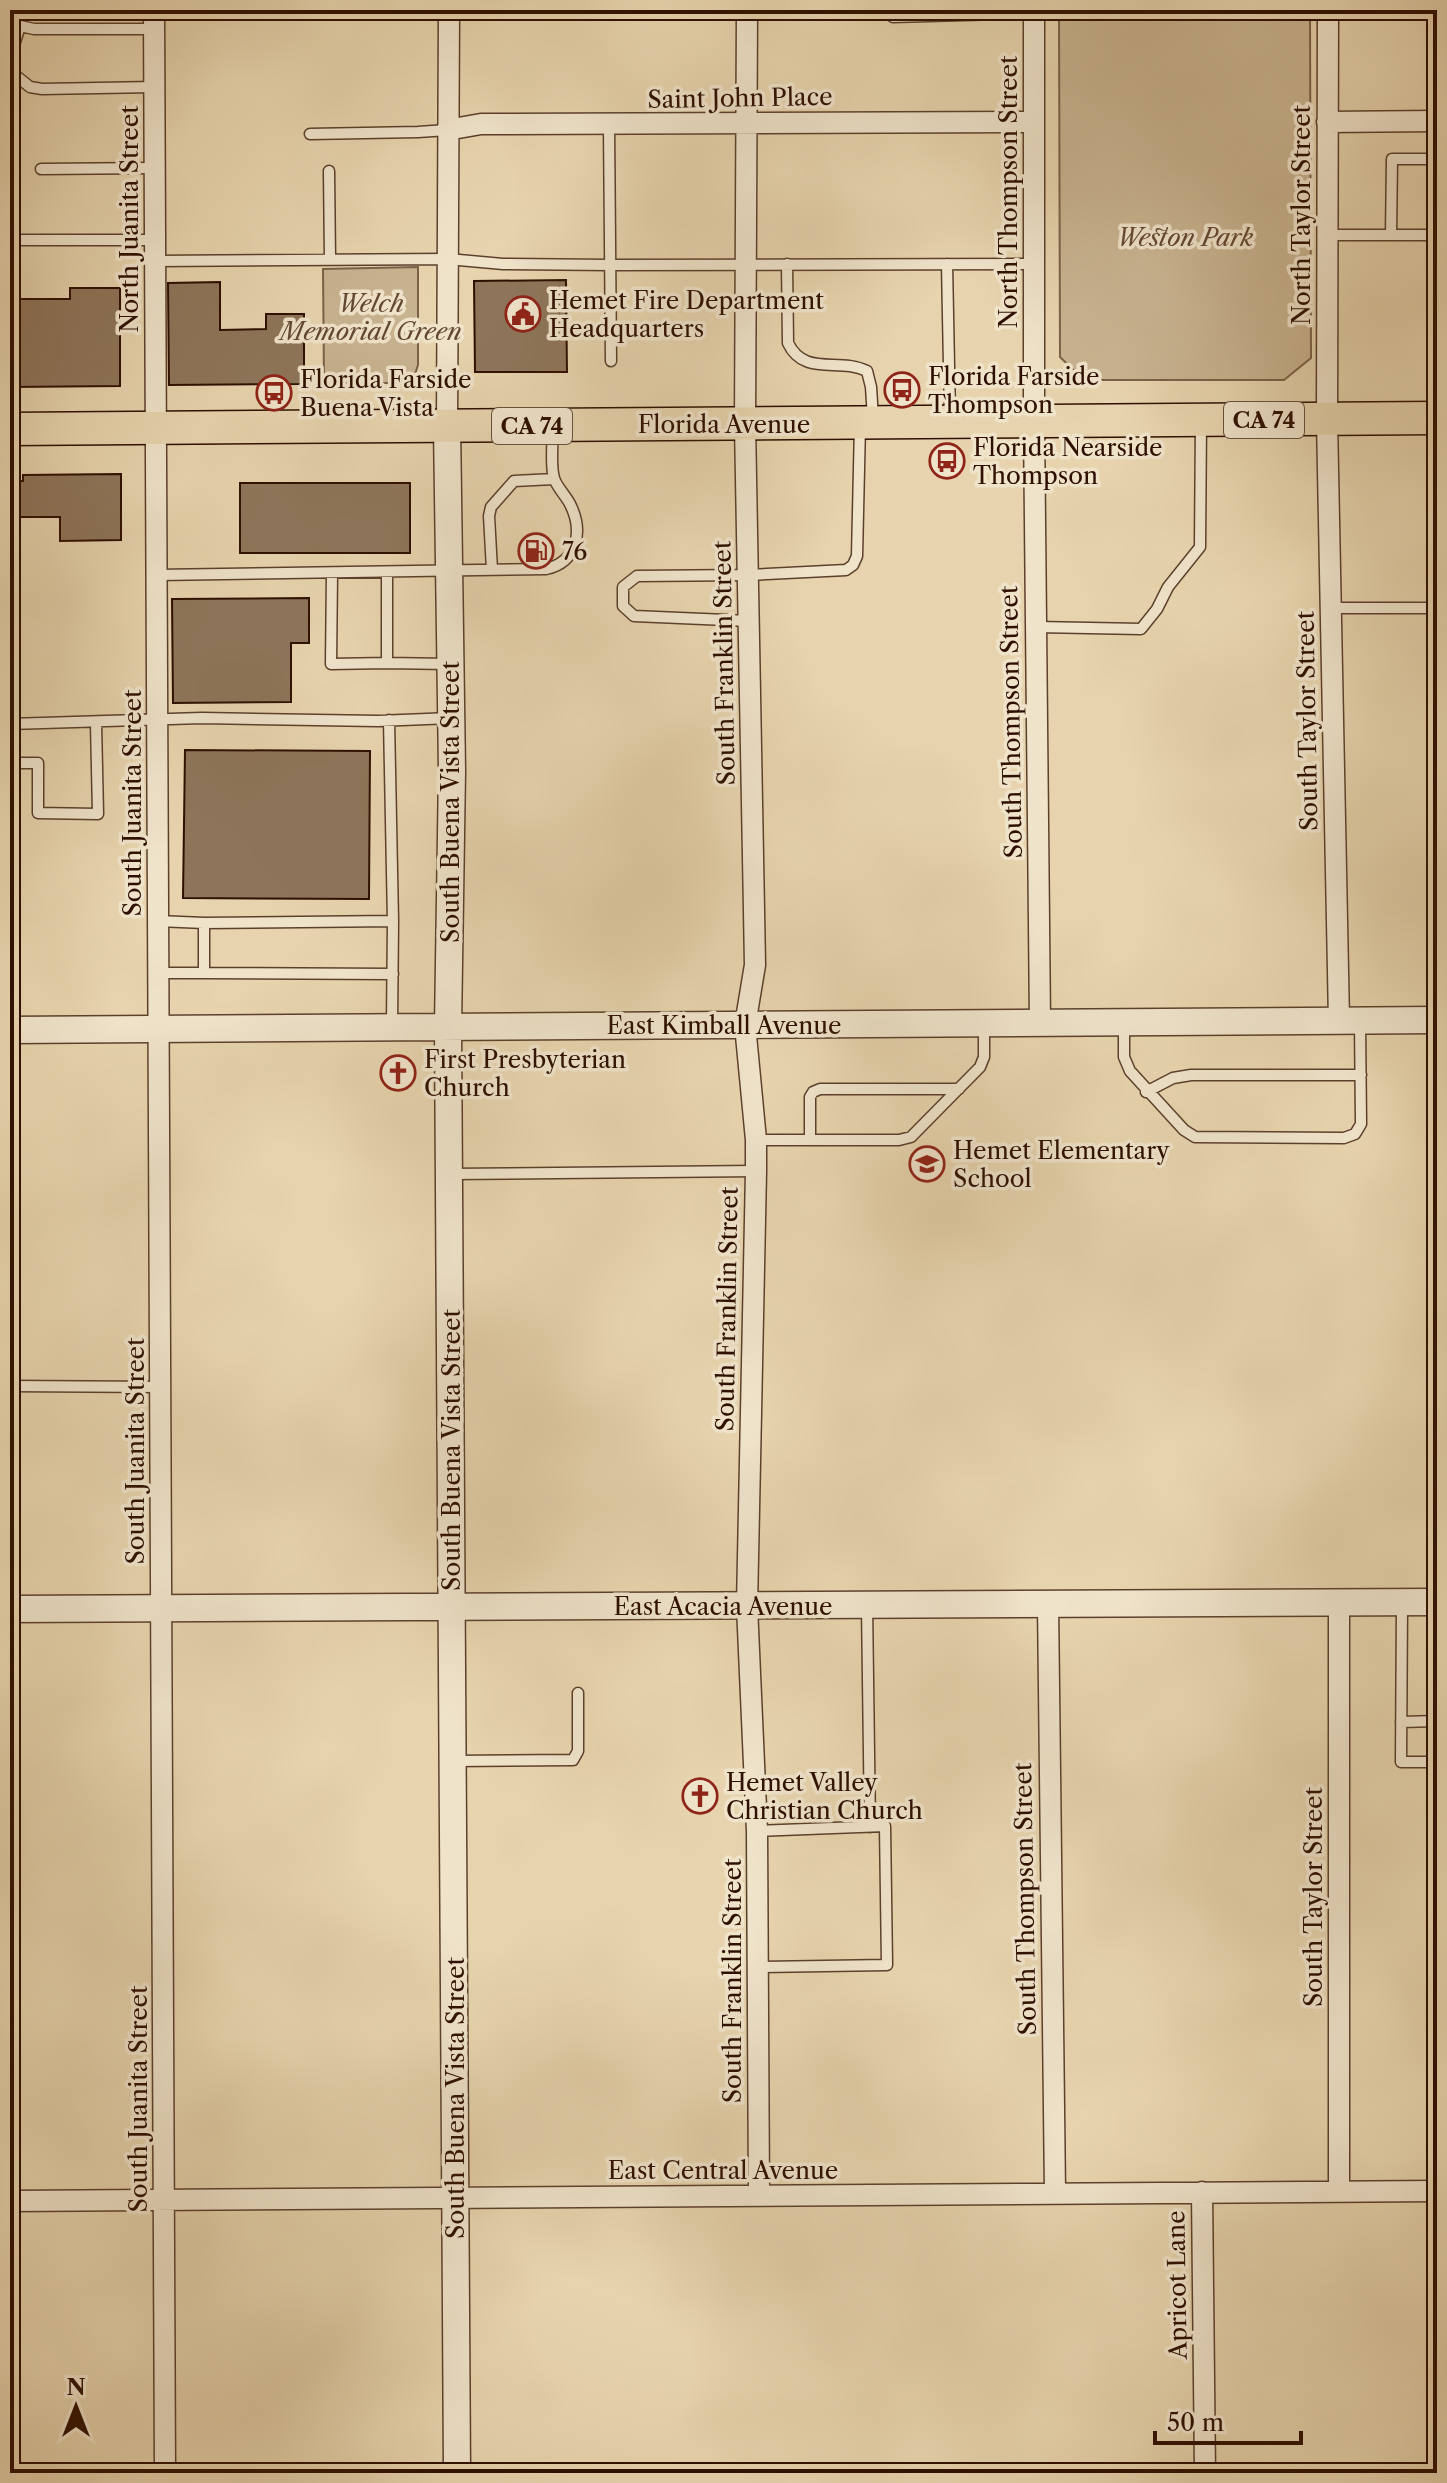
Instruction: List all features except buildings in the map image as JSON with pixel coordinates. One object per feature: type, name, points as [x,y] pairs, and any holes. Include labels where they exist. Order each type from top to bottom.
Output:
[{"type":"main road","name":"Florida Avenue","points":[[10,429],[1437,418]]},
{"type":"street","points":[[447,426],[449,10]]},
{"type":"street","name":"South Franklin Street","points":[[747,10],[745,424],[755,965],[745,1025],[756,1140],[747,1606],[757,1831],[759,2196]]},
{"type":"street","name":"North Taylor Street","points":[[1327,420],[1328,10]]},
{"type":"street","name":"North Thompson Street","points":[[1034,12],[1034,422]]},
{"type":"street","name":"North Juanita Street","points":[[154,19],[156,428]]},
{"type":"street","points":[[1327,122],[1437,121]]},
{"type":"street","name":"Saint John Place","points":[[447,130],[481,124],[1034,122]]},
{"type":"street","name":"South Taylor Street","points":[[1327,420],[1330,608],[1350,1021]]},
{"type":"street","name":"South Thompson Street","points":[[1034,422],[1040,1023]]},
{"type":"street","name":"South Buena Vista Street","points":[[447,426],[452,771],[448,1027],[457,2473]]},
{"type":"street","name":"South Juanita Street","points":[[156,428],[165,2473]]},
{"type":"street","name":"East Kimball Avenue","points":[[10,1030],[1437,1020]]},
{"type":"street","name":"East Acacia Avenue","points":[[10,1609],[1437,1602]]},
{"type":"street","name":"South Taylor Street","points":[[1339,1603],[1339,2191]]},
{"type":"street","name":"South Thompson Street","points":[[1048,1604],[1055,2193]]},
{"type":"street","name":"East Central Avenue","points":[[10,2201],[1437,2191]]},
{"type":"street","name":"Apricot Lane","points":[[1202,2192],[1205,2473]]},
{"type":"lane","points":[[893,17],[1034,12]]},
{"type":"lane","points":[[10,58],[15,23],[49,29],[154,19]]},
{"type":"lane","points":[[10,71],[30,87],[42,89],[154,87]]},
{"type":"lane","points":[[609,125],[611,361]]},
{"type":"lane","points":[[310,134],[447,130]]},
{"type":"lane","points":[[1391,235],[1392,159],[1437,159]]},
{"type":"lane","points":[[41,169],[154,168]]},
{"type":"lane","points":[[329,171],[330,260]]},
{"type":"lane","points":[[1327,235],[1437,235]]},
{"type":"lane","points":[[10,240],[330,260],[448,259],[503,264],[610,265],[1034,264]]},
{"type":"lane","points":[[749,621],[634,616],[623,606],[623,587],[637,576],[748,575],[846,570],[853,565],[857,556],[871,387],[867,371],[857,366],[801,361],[793,354],[788,343],[787,264]]},
{"type":"lane","points":[[947,264],[950,423]]},
{"type":"lane","points":[[1037,627],[1141,629],[1157,609],[1168,587],[1200,547],[1201,420]]},
{"type":"lane","points":[[157,575],[450,572],[558,566],[567,560],[575,547],[576,530],[573,509],[554,479],[553,425]]},
{"type":"lane","points":[[492,570],[491,507],[514,481],[554,479]]},
{"type":"lane","points":[[387,572],[387,663]]},
{"type":"lane","points":[[332,573],[331,664],[451,664]]},
{"type":"lane","points":[[1330,608],[1437,608]]},
{"type":"lane","points":[[10,724],[157,719],[451,718]]},
{"type":"lane","points":[[389,720],[392,1027]]},
{"type":"lane","points":[[10,763],[38,763],[38,813],[98,814],[96,723]]},
{"type":"lane","points":[[158,921],[393,921]]},
{"type":"lane","points":[[204,923],[204,973]]},
{"type":"lane","points":[[158,973],[393,974]]},
{"type":"lane","points":[[1124,1022],[1124,1057],[1130,1071],[1146,1092],[1195,1137],[1344,1138],[1355,1134],[1361,1124],[1361,1075],[1350,1021]]},
{"type":"lane","points":[[756,1140],[899,1140],[911,1137],[980,1067],[984,1057],[984,1023]]},
{"type":"lane","points":[[1146,1092],[1173,1078],[1191,1075],[1361,1075]]},
{"type":"lane","points":[[810,1140],[810,1097],[820,1089],[959,1089]]},
{"type":"lane","points":[[449,1174],[756,1171]]},
{"type":"lane","points":[[10,1386],[161,1387]]},
{"type":"lane","points":[[1402,1602],[1401,1762],[1437,1762]]},
{"type":"lane","points":[[867,1605],[870,1827]]},
{"type":"lane","points":[[453,1761],[573,1760],[578,1751],[578,1693]]},
{"type":"lane","points":[[1401,1722],[1437,1721]]},
{"type":"lane","points":[[757,1831],[885,1826],[887,1965],[758,1967]]},
{"type":"green space","name":"Weston Park","points":[[1059,10],[1310,10],[1311,358],[1284,380],[1084,380],[1060,357]]},
{"type":"green space","name":"Welch Memorial Green","points":[[418,267],[418,365],[414,377],[401,383],[324,383],[323,269]]},
{"type":"place","name":"Hemet Fire Department Headquarters","points":[[523,314]]},
{"type":"place","name":"Florida Farside Thompson","points":[[902,390]]},
{"type":"place","name":"Florida Farside Buena Vista","points":[[274,393]]},
{"type":"place","name":"Florida Nearside Thompson","points":[[947,461]]},
{"type":"place","name":"76","points":[[536,551]]},
{"type":"place","name":"First Presbyterian Church","points":[[398,1073]]},
{"type":"place","name":"Hemet Elementary School","points":[[927,1164]]},
{"type":"place","name":"Hemet Valley Christian Church","points":[[700,1796]]}]
